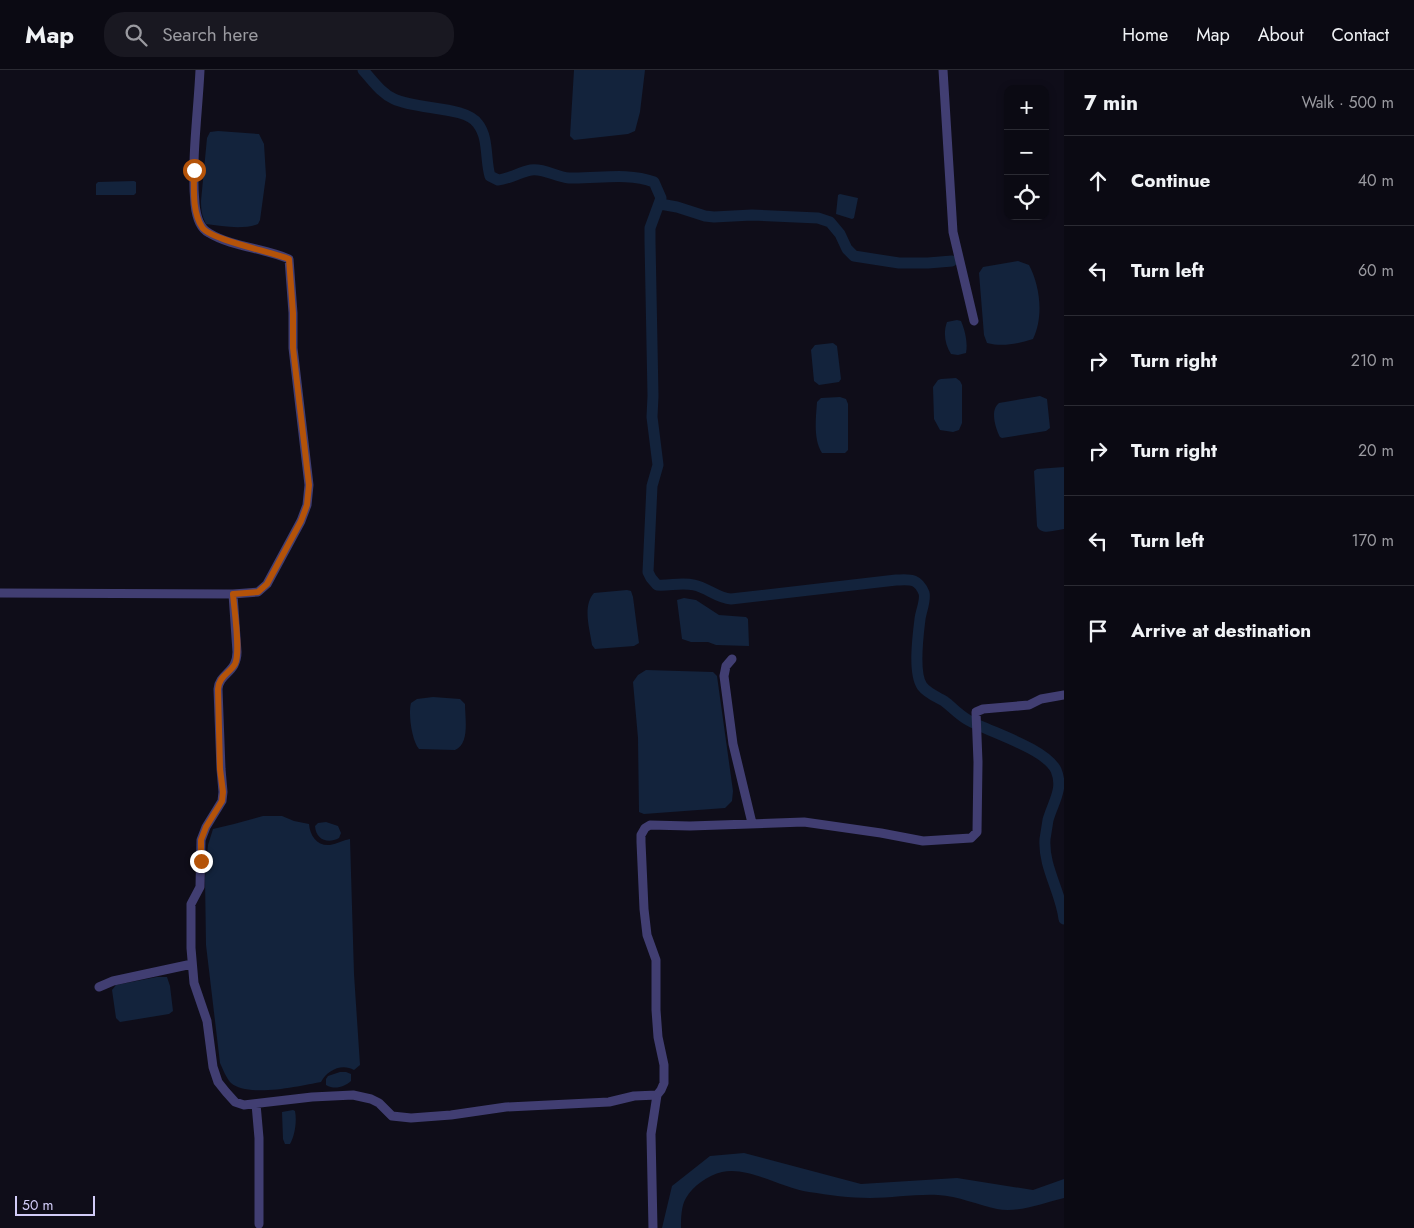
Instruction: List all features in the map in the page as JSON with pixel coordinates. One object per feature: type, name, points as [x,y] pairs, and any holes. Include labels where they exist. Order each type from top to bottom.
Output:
[{"type":"street","points":[[0,593],[233,594],[258,592],[267,584],[301,521],[307,505],[309,470],[293,348],[293,313],[289,259],[276,253],[253,248],[210,234],[202,229],[195,204],[194,170],[200,70]]},
{"type":"street","points":[[944,70],[953,232],[974,321]]},
{"type":"street","points":[[233,594],[237,637],[236,660],[232,668],[220,678],[218,689],[222,801],[206,827],[201,840],[200,887],[191,904],[194,984],[207,1021],[213,1067],[218,1082],[235,1102],[244,1105],[312,1097],[353,1095],[379,1103],[392,1116],[411,1118],[443,1116],[506,1107],[609,1102],[634,1096],[657,1095]]},
{"type":"street","points":[[732,659],[726,666],[724,676],[733,744],[752,823]]},
{"type":"street","points":[[653,1228],[651,1134],[657,1095],[664,1083],[664,1065],[658,1037],[656,960],[647,935],[644,909],[642,835],[645,828],[650,825],[816,823],[923,841],[971,838],[977,832],[978,762],[976,712],[1029,705],[1041,699],[1064,695]]},
{"type":"street","points":[[98,987],[113,981],[192,964]]},
{"type":"street","points":[[256,1104],[259,1138],[259,1224]]},
{"type":"water","points":[[574,70],[645,70],[640,112],[635,131],[628,134],[574,140],[570,136]]},
{"type":"water","points":[[210,132],[259,134],[264,144],[266,176],[258,224],[232,227],[206,224],[202,213],[201,201],[207,138]]},
{"type":"water","points":[[98,182],[136,182],[136,193],[134,195],[96,195],[96,184]]},
{"type":"water","points":[[838,195],[858,198],[854,218],[836,214]]},
{"type":"water","points":[[1018,261],[1029,265],[1038,292],[1039,321],[1033,339],[1004,345],[987,343],[984,335],[979,273],[983,267]]},
{"type":"water","points":[[961,321],[967,345],[966,353],[958,355],[951,354],[947,346],[945,334],[947,322]]},
{"type":"water","points":[[833,343],[837,346],[841,379],[839,382],[819,385],[814,381],[811,350],[815,345]]},
{"type":"water","points":[[956,378],[962,385],[962,423],[959,430],[953,432],[940,430],[934,419],[933,387],[938,380]]},
{"type":"water","points":[[1040,396],[1047,399],[1050,428],[1046,431],[1000,437],[995,424],[994,414],[996,406],[999,403]]},
{"type":"water","points":[[840,397],[846,399],[848,404],[848,450],[845,453],[822,453],[816,435],[817,402],[821,398]]},
{"type":"water","points":[[1064,467],[1064,529],[1045,532],[1037,526],[1034,471],[1037,469]]},
{"type":"water","points":[[631,591],[633,597],[639,643],[634,646],[595,649],[592,645],[588,618],[590,598],[594,593]]},
{"type":"water","points":[[684,598],[696,600],[719,615],[746,617],[748,619],[749,646],[716,645],[708,642],[691,642],[682,639],[677,600]]},
{"type":"water","points":[[646,670],[713,672],[717,676],[733,791],[732,801],[725,808],[644,814],[639,812],[638,738],[633,682],[638,675]]},
{"type":"water","points":[[433,697],[460,699],[465,704],[465,736],[460,747],[455,750],[419,749],[414,740],[411,727],[411,703],[417,699]]},
{"type":"water","points":[[263,816],[282,816],[309,824],[313,836],[321,844],[330,845],[350,839],[354,974],[360,1065],[354,1070],[345,1067],[335,1069],[327,1074],[321,1082],[274,1090],[249,1090],[231,1083],[220,1063],[206,945],[205,878],[208,845],[213,829]]},
{"type":"water","points":[[326,822],[338,826],[341,833],[339,838],[327,841],[320,838],[315,826],[318,823]]},
{"type":"water","points":[[157,977],[167,977],[173,1011],[169,1014],[120,1022],[116,1018],[112,990],[116,985]]},
{"type":"water","points":[[340,1072],[351,1074],[351,1081],[339,1087],[326,1085],[328,1076]]},
{"type":"water","points":[[293,1110],[296,1115],[294,1132],[290,1144],[285,1144],[283,1139],[282,1112]]},
{"type":"water","points":[[744,1153],[861,1184],[957,1178],[1033,1190],[1064,1179],[1064,1198],[1031,1207],[1005,1210],[938,1195],[870,1198],[809,1192],[743,1172],[732,1171],[711,1176],[693,1189],[683,1205],[681,1228],[662,1228],[672,1186],[710,1156]]},
{"type":"waterway","points":[[363,70],[381,90],[394,99],[415,105],[452,111],[472,118],[478,124],[484,136],[490,176],[498,180],[536,170],[569,178],[633,177],[654,182],[661,198],[650,228],[652,417],[658,465],[652,486],[648,572],[651,578],[657,585],[694,585],[721,597],[731,599],[896,580],[910,580],[917,583],[924,593],[917,654],[919,680],[922,686],[968,720],[1016,741],[1041,755],[1056,770],[1059,783],[1057,795],[1048,820],[1045,849],[1064,919]]},
{"type":"waterway","points":[[660,204],[714,217],[752,215],[818,218],[830,222],[840,234],[847,249],[854,256],[899,263],[952,261]]},
{"type":"route","points":[[194,170],[195,204],[202,229],[210,234],[253,248],[276,253],[289,259],[293,313],[293,348],[309,470],[307,505],[301,521],[267,584],[258,592],[233,594],[236,660],[232,668],[220,678],[218,684],[222,801],[206,827],[201,840],[201,861]]}]
